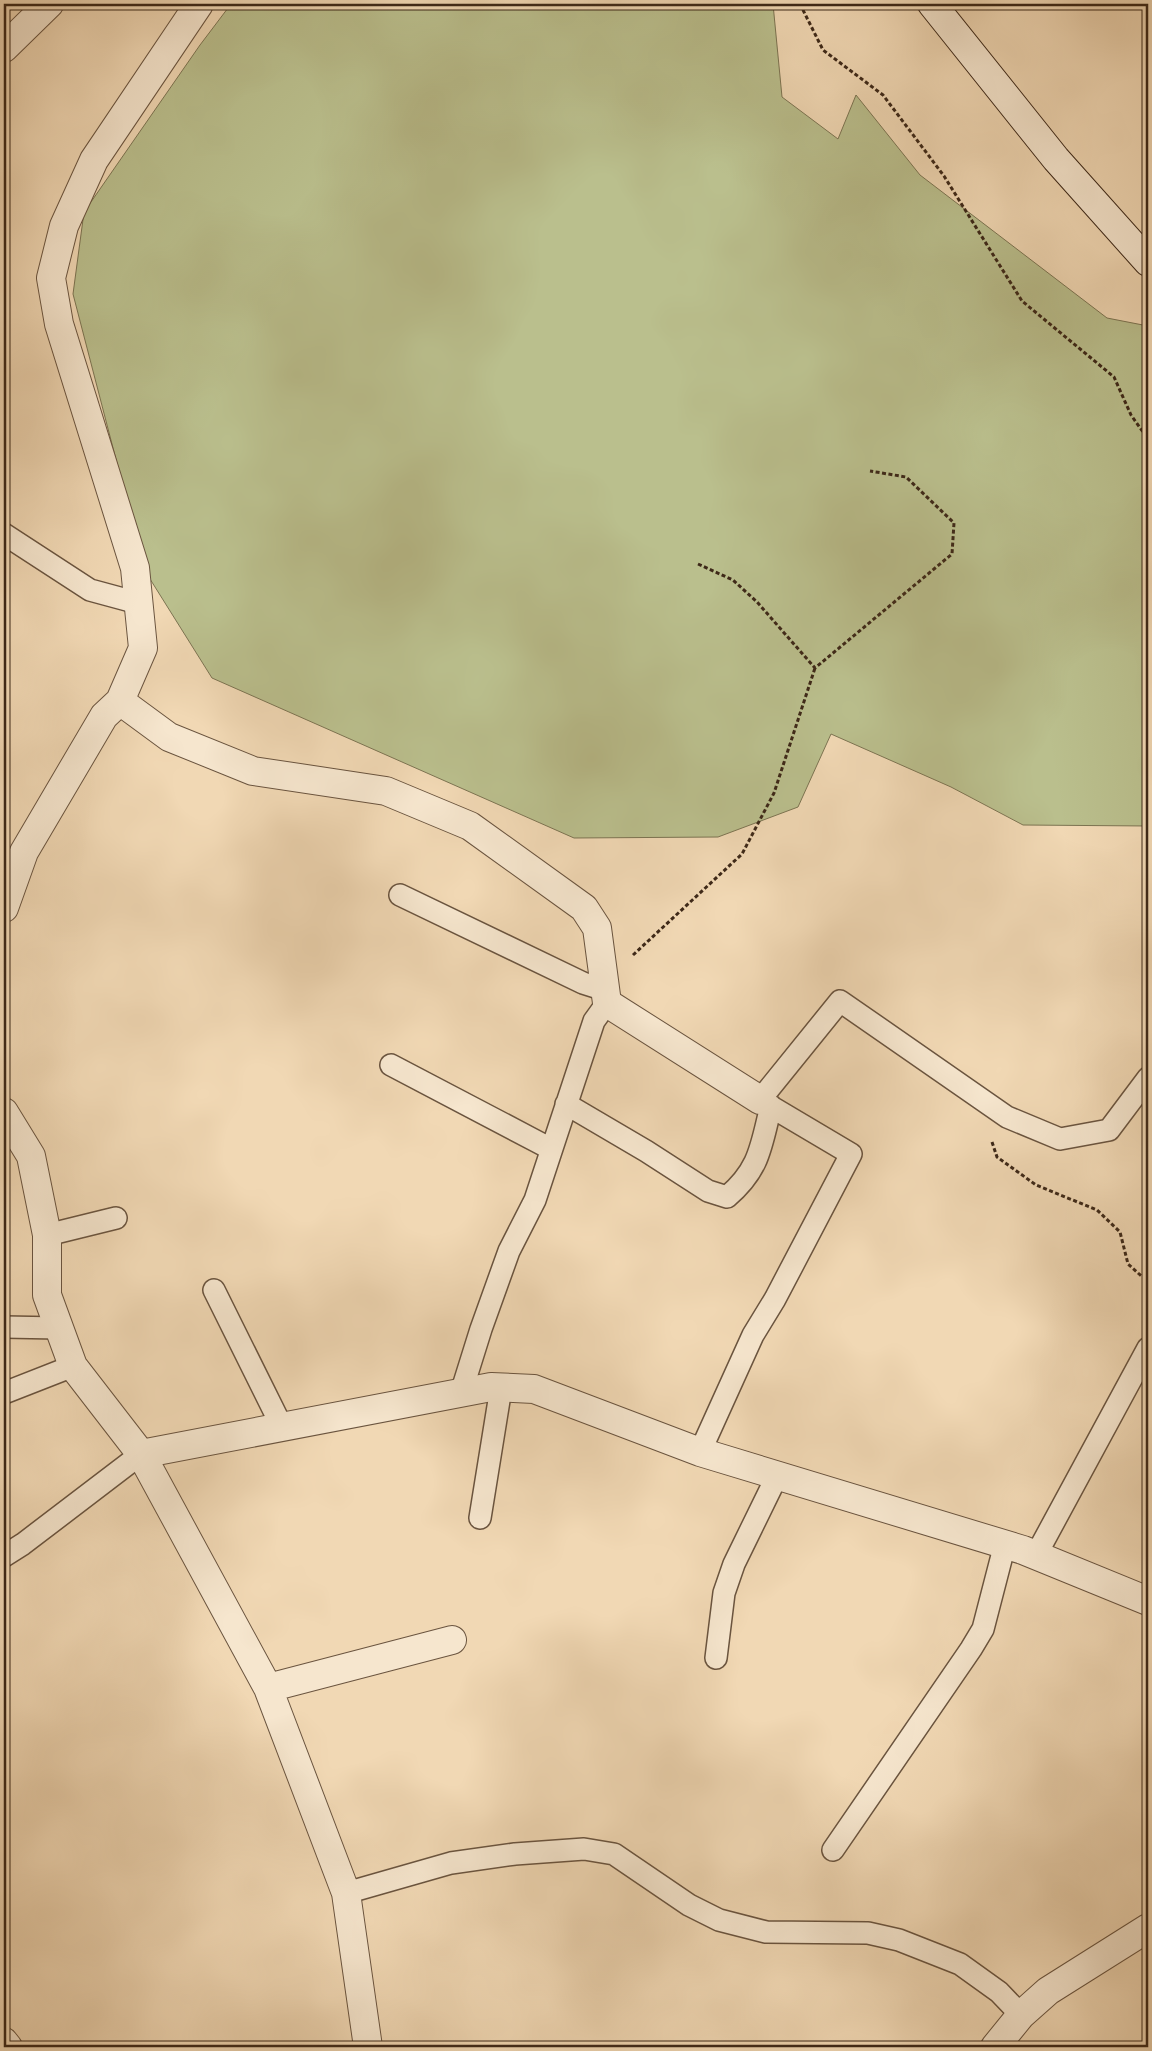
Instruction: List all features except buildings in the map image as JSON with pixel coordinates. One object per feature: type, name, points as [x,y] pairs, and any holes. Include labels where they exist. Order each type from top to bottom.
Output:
[{"type":"street","points":[[4,48],[49,4]]},
{"type":"street","points":[[4,908],[24,852],[104,716],[120,701],[143,648],[135,568],[59,324],[51,278],[64,226],[94,160],[199,4]]},
{"type":"street","points":[[932,4],[1056,159],[1148,262]]},
{"type":"street","points":[[120,701],[169,737],[252,771],[386,791],[470,826],[584,908],[597,928],[605,991],[766,1103]]},
{"type":"street","points":[[5,1115],[31,1156],[47,1235],[47,1295],[73,1366],[141,1454],[268,1688],[346,1893],[368,2047]]},
{"type":"street","points":[[141,1454],[491,1388],[534,1389],[700,1452],[1005,1544],[1148,1601]]},
{"type":"street","points":[[268,1688],[452,1640]]},
{"type":"street","points":[[995,2047],[1021,2015],[1048,1991],[1148,1928]]},
{"type":"street","points":[[4,2042],[8,2047]]},
{"type":"lane","points":[[4,534],[90,590],[138,603]]},
{"type":"lane","points":[[400,895],[584,983],[605,991],[535,1200],[509,1251],[461,1393]]},
{"type":"lane","points":[[566,1104],[646,1151],[708,1192],[727,1197],[743,1183],[759,1156],[766,1103],[840,1001],[1002,1113],[1060,1139],[1108,1130],[1148,1078]]},
{"type":"lane","points":[[391,1065],[551,1149]]},
{"type":"lane","points":[[700,1452],[753,1335],[775,1299],[851,1154],[766,1103]]},
{"type":"lane","points":[[47,1235],[116,1218]]},
{"type":"lane","points":[[214,1290],[282,1427]]},
{"type":"lane","points":[[4,1327],[59,1328]]},
{"type":"lane","points":[[1036,1555],[1148,1348]]},
{"type":"lane","points":[[4,1393],[73,1366]]},
{"type":"lane","points":[[480,1518],[501,1388]]},
{"type":"lane","points":[[4,1556],[23,1544],[141,1454]]},
{"type":"lane","points":[[716,1658],[724,1593],[734,1564],[777,1476]]},
{"type":"lane","points":[[833,1850],[983,1629],[1005,1544]]},
{"type":"lane","points":[[346,1893],[451,1863],[515,1854],[584,1849],[614,1854],[689,1906],[719,1920],[766,1932],[868,1933],[899,1940],[960,1964],[999,1992],[1021,2015]]},
{"type":"path","points":[[800,4],[823,50],[883,95],[944,176],[1022,301],[1114,376],[1131,415],[1148,439]]},
{"type":"path","points":[[605,991],[742,854],[774,793],[816,668],[952,554],[954,523],[906,477],[870,471]]},
{"type":"path","points":[[698,564],[733,580],[758,602],[816,668]]},
{"type":"path","points":[[1002,1113],[992,1143],[997,1157],[1036,1185],[1097,1210],[1120,1232],[1128,1264],[1148,1282]]},
{"type":"green space","points":[[231,4],[773,4],[782,97],[838,139],[856,95],[920,175],[1107,318],[1148,326],[1148,826],[1023,825],[951,787],[831,734],[798,807],[718,837],[574,838],[212,678],[145,571],[73,294],[84,212],[200,45]]}]
